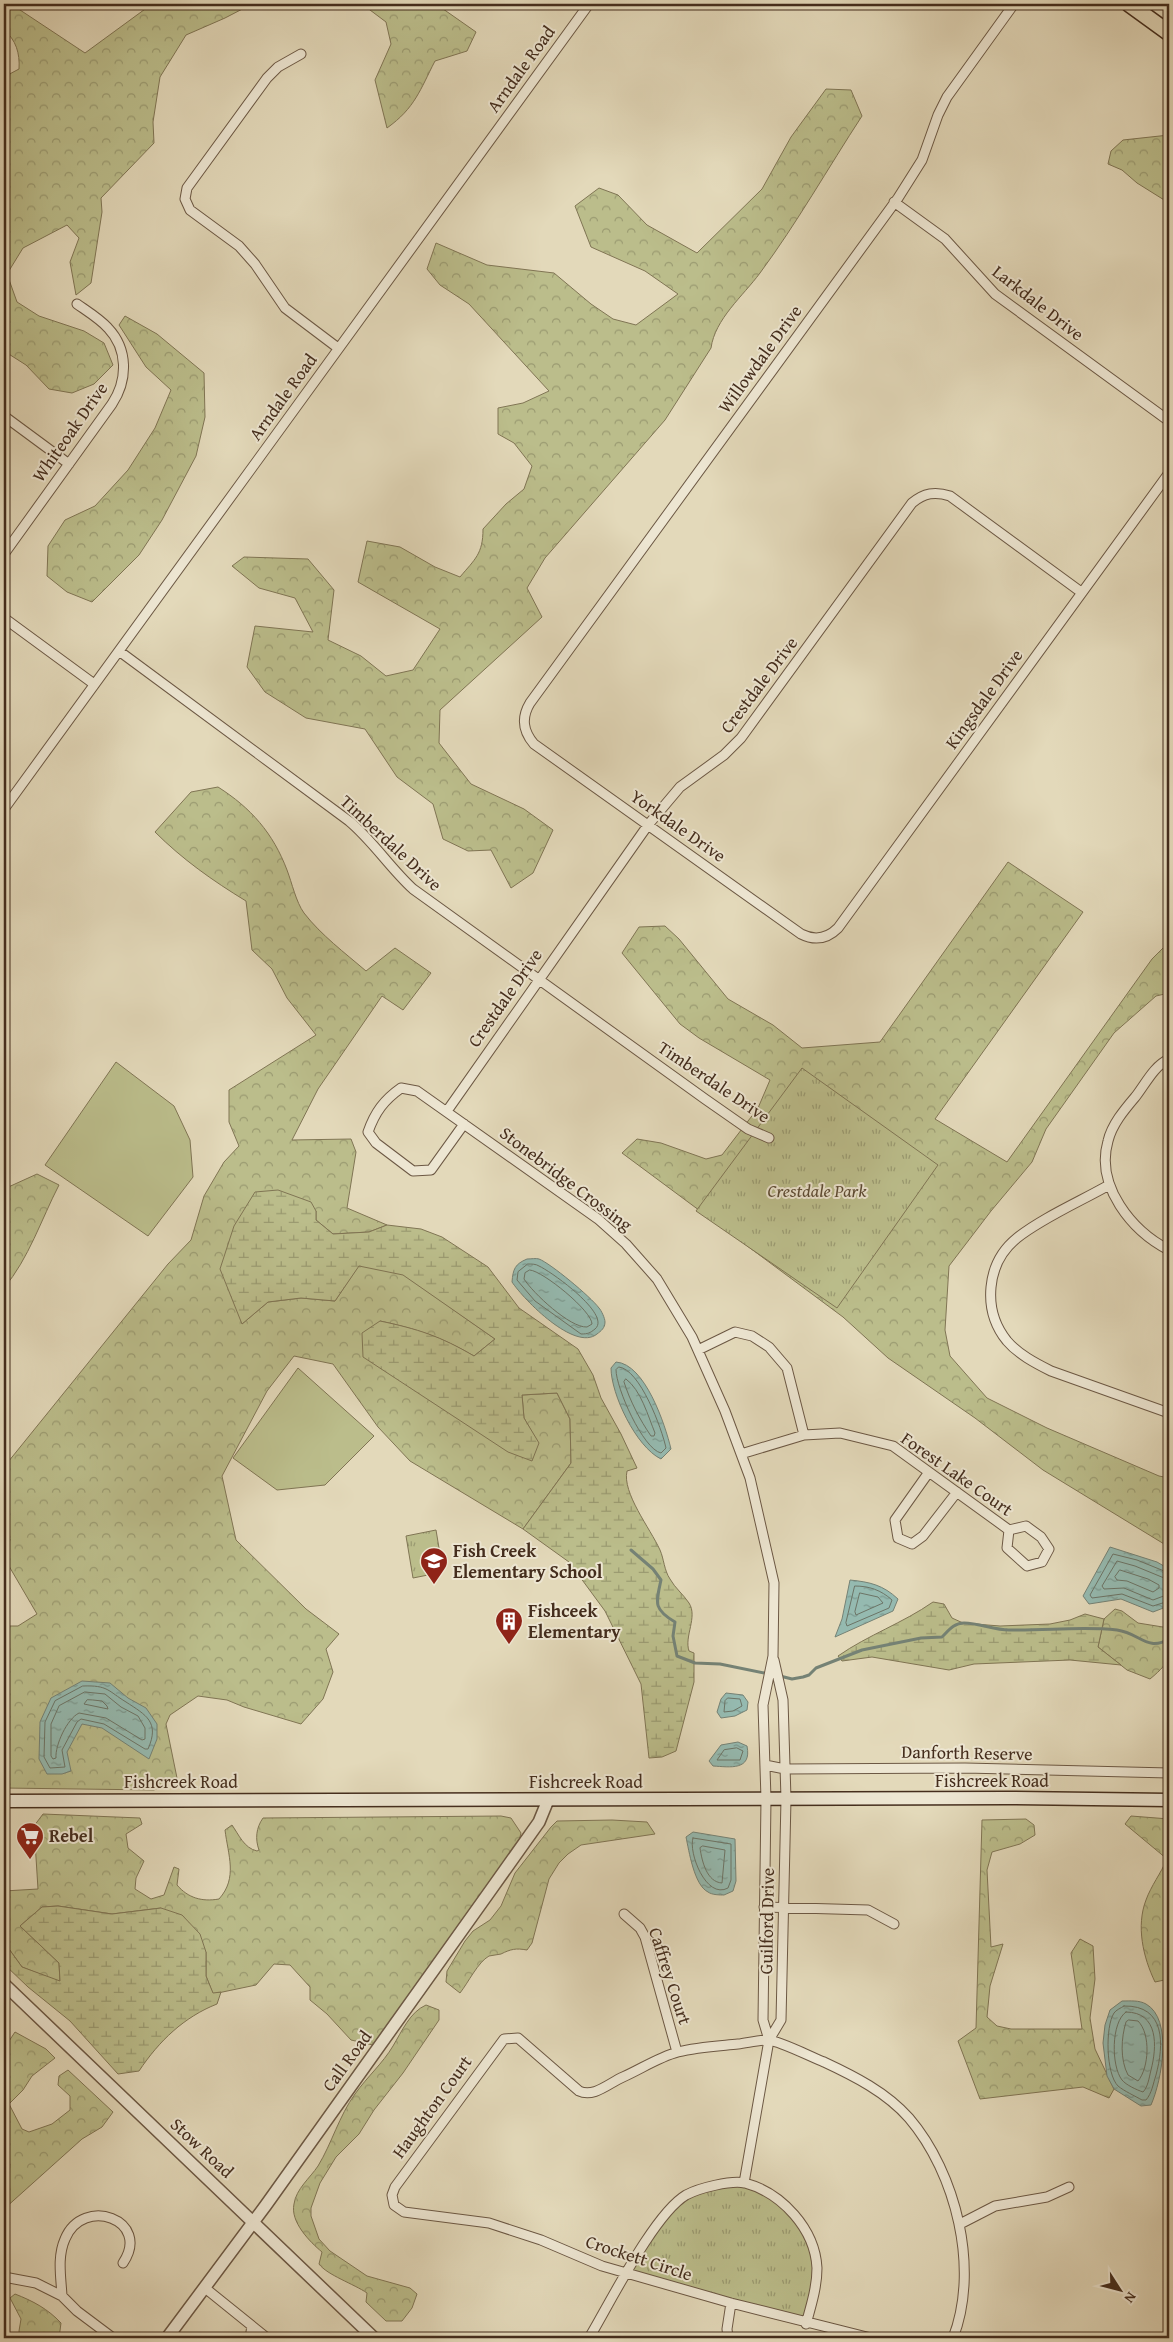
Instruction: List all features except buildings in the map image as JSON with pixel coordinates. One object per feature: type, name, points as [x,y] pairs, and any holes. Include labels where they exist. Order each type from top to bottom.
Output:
[{"type":"main road","points":[[1129,4],[1169,33]]},
{"type":"main road","name":"Fishcreek Road","points":[[4,1801],[1169,1800]]},
{"type":"street","name":"Arndale Road","points":[[4,809],[589,4]]},
{"type":"street","name":"Willowdale Drive","points":[[524,728],[525,714],[530,703],[894,202],[922,160],[938,115],[947,97],[1014,4]]},
{"type":"street","points":[[301,54],[278,67],[267,78],[187,188],[185,199],[190,210],[245,252],[286,308],[338,348]]},
{"type":"street","name":"Larkdale Drive","points":[[894,202],[945,239],[995,294],[1169,421]]},
{"type":"street","name":"Whiteoak Drive","points":[[4,554],[117,397],[124,373],[123,355],[114,334],[107,326],[77,304]]},
{"type":"street","points":[[4,416],[69,464]]},
{"type":"street","name":"Kingsdale Drive","points":[[821,938],[830,935],[838,928],[1169,473]]},
{"type":"street","name":"Crestdale Drive","points":[[446,1111],[648,825],[680,787],[724,755],[741,738],[918,498],[936,493],[950,496],[1081,592]]},
{"type":"street","points":[[4,618],[94,684]]},
{"type":"street","name":"Timberdale Drive","points":[[119,651],[349,821],[413,889],[748,1129],[768,1138]]},
{"type":"street","name":"Yorkdale Drive","points":[[524,728],[534,744],[801,934],[812,938],[821,938]]},
{"type":"street","points":[[1169,1059],[1155,1070],[1111,1132],[1105,1158],[1109,1185],[1134,1224],[1169,1250]]},
{"type":"street","name":"Stonebridge Crossing","points":[[464,1124],[431,1170],[413,1171],[376,1143],[368,1132],[374,1116],[386,1099],[402,1088],[417,1091],[446,1111],[598,1219],[626,1244],[657,1279],[698,1350],[726,1411],[750,1478],[774,1583],[773,1668],[763,1705],[766,1799]]},
{"type":"street","points":[[1109,1185],[1025,1232],[1009,1246],[998,1261],[991,1281],[990,1296],[994,1317],[1008,1342],[1033,1362],[1169,1413]]},
{"type":"street","points":[[698,1350],[735,1332],[752,1336],[769,1346],[787,1368],[804,1435]]},
{"type":"street","name":"Forest Lake Court","points":[[741,1454],[804,1435],[840,1433],[893,1446],[1009,1530],[1026,1526],[1041,1537],[1049,1549],[1042,1562],[1027,1566],[1007,1548],[1009,1530]]},
{"type":"street","points":[[929,1472],[895,1520],[898,1538],[912,1544],[918,1540],[957,1492]]},
{"type":"street","name":"Stonebridge Crossing","points":[[773,1668],[783,1700],[786,1799]]},
{"type":"street","name":"Danforth Reserve","points":[[765,1765],[785,1768],[964,1768],[1169,1773]]},
{"type":"street","name":"Guilford Drive","points":[[766,1799],[763,2020],[769,2040]]},
{"type":"street","name":"Guilford Drive","points":[[744,2183],[769,2040],[781,2020],[786,1799]]},
{"type":"street","name":"Call Road","points":[[167,2338],[254,2221],[539,1822],[548,1800]]},
{"type":"street","points":[[764,1908],[868,1910],[894,1924]]},
{"type":"street","name":"Caffrey Court","points":[[624,1914],[640,1928],[644,1937],[677,2052]]},
{"type":"street","name":"Stow Road","points":[[4,1984],[254,2221],[374,2338]]},
{"type":"street","name":"Haughton Court","points":[[397,2209],[392,2200],[395,2187],[498,2044],[510,2037],[518,2038],[578,2091],[585,2094],[597,2091],[620,2078],[677,2052]]},
{"type":"street","points":[[677,2052],[769,2040],[849,2074],[878,2091],[909,2118],[941,2170],[960,2224],[964,2258],[962,2298],[953,2338]]},
{"type":"street","points":[[589,2338],[658,2222],[670,2208],[686,2195],[714,2185],[744,2183],[772,2196],[790,2209],[804,2227],[812,2246],[817,2266],[813,2299],[806,2324]]},
{"type":"street","points":[[960,2224],[995,2206],[1047,2197],[1069,2187]]},
{"type":"street","name":"Crockett Circle","points":[[397,2209],[410,2213],[489,2223],[541,2240],[602,2266],[731,2304],[806,2324],[871,2338]]},
{"type":"street","points":[[62,2296],[61,2252],[68,2232],[86,2217],[100,2215],[112,2218],[123,2226],[131,2238],[131,2244],[123,2263]]},
{"type":"street","points":[[4,2277],[36,2283],[62,2296],[77,2311],[114,2338]]},
{"type":"street","points":[[205,2288],[267,2338]]},
{"type":"street","points":[[728,2338],[731,2304]]},
{"type":"street","points":[[250,2338],[252,2326]]},
{"type":"green space","points":[[4,4],[11,4],[85,53],[152,4],[252,4],[186,35],[160,77],[153,122],[154,143],[101,198],[102,212],[91,283],[76,295],[70,262],[79,238],[67,225],[23,248],[7,274],[17,302],[39,316],[84,331],[104,343],[113,365],[94,384],[72,393],[49,389],[26,365],[4,351],[4,77],[19,69],[19,63],[18,52],[14,43],[4,30]]},
{"type":"green space","points":[[362,4],[436,4],[476,32],[467,51],[435,61],[411,106],[387,128],[375,80],[391,44],[386,22]]},
{"type":"green space","points":[[826,89],[851,90],[862,116],[774,254],[718,327],[711,348],[665,420],[545,558],[527,588],[542,617],[440,710],[439,743],[471,784],[524,809],[553,830],[533,873],[511,888],[491,850],[468,851],[443,839],[433,804],[397,777],[365,729],[306,718],[265,692],[247,667],[255,626],[313,632],[295,598],[259,588],[232,566],[244,557],[308,559],[334,590],[328,640],[361,656],[386,676],[413,670],[440,629],[358,582],[367,541],[400,547],[435,567],[460,577],[480,550],[483,529],[506,504],[524,489],[532,466],[514,443],[498,434],[498,408],[523,403],[549,391],[469,304],[440,285],[427,269],[436,243],[487,265],[554,273],[591,304],[613,319],[636,325],[678,294],[645,271],[591,247],[575,206],[599,188],[618,195],[647,225],[697,253],[762,189],[791,137]]},
{"type":"green space","points":[[1169,135],[1169,203],[1137,183],[1122,170],[1108,164],[1111,151],[1123,140]]},
{"type":"green space","points":[[125,316],[157,334],[204,373],[205,417],[196,456],[162,520],[139,555],[92,602],[67,592],[47,576],[48,546],[65,520],[95,506],[128,470],[155,428],[171,390],[146,367],[119,325]]},
{"type":"green space","points":[[218,787],[241,804],[260,822],[275,844],[301,909],[334,944],[366,971],[395,948],[431,973],[403,1010],[382,996],[318,1089],[292,1140],[351,1139],[356,1152],[347,1208],[387,1225],[369,1232],[333,1234],[316,1220],[316,1211],[242,1324],[268,1302],[301,1298],[335,1301],[359,1265],[403,1274],[495,1339],[474,1356],[428,1334],[380,1321],[538,1443],[524,1418],[522,1395],[557,1393],[570,1419],[571,1463],[523,1529],[410,1461],[378,1427],[333,1364],[294,1356],[267,1391],[222,1476],[236,1540],[306,1609],[339,1634],[326,1649],[333,1672],[323,1699],[301,1724],[227,1700],[198,1696],[170,1715],[166,1724],[177,1778],[154,1790],[4,1788],[4,1626],[18,1626],[37,1614],[6,1561],[10,1539],[4,1535],[4,1467],[168,1264],[191,1240],[204,1196],[224,1162],[239,1146],[229,1122],[229,1090],[316,1035],[287,998],[272,969],[252,950],[246,901],[198,869],[155,832],[191,792]]},
{"type":"green space","points":[[1008,862],[1083,912],[935,1119],[1007,1162],[1152,959],[1169,942],[1169,993],[1156,996],[1114,1033],[1046,1129],[1032,1162],[949,1266],[945,1330],[950,1356],[987,1398],[1047,1428],[1159,1476],[1169,1478],[1169,1547],[1043,1470],[975,1418],[888,1358],[843,1317],[622,1153],[637,1139],[661,1143],[706,1159],[722,1155],[758,1108],[770,1080],[699,1038],[680,1024],[622,953],[639,927],[665,926],[679,939],[728,999],[773,1025],[802,1048],[880,1042]]},
{"type":"green space","points":[[116,1062],[174,1106],[190,1140],[193,1177],[148,1236],[45,1165]]},
{"type":"green space","name":"Crestdale Park","points":[[802,1068],[938,1165],[837,1308],[696,1211]]},
{"type":"green space","points":[[37,1174],[59,1185],[28,1251],[4,1288],[4,1189]]},
{"type":"green space","points":[[278,1190],[311,1202],[316,1211],[316,1220],[333,1234],[369,1232],[387,1225],[421,1229],[442,1237],[488,1267],[519,1308],[578,1349],[593,1375],[601,1398],[637,1468],[627,1471],[629,1490],[633,1500],[656,1541],[668,1576],[691,1608],[692,1620],[688,1645],[689,1651],[694,1653],[694,1682],[676,1751],[662,1757],[649,1758],[641,1684],[605,1611],[569,1562],[523,1529],[571,1463],[570,1419],[557,1393],[522,1395],[524,1418],[539,1443],[532,1461],[508,1452],[363,1357],[362,1333],[380,1321],[428,1334],[474,1356],[495,1339],[403,1275],[359,1266],[335,1301],[301,1298],[268,1302],[242,1324],[220,1269],[234,1226],[255,1192]]},
{"type":"green space","points":[[298,1368],[374,1436],[325,1485],[277,1490],[233,1458]]},
{"type":"green space","points":[[436,1530],[443,1572],[413,1578],[406,1536]]},
{"type":"green space","points":[[933,1602],[944,1604],[952,1618],[963,1623],[1000,1626],[1050,1624],[1070,1620],[1085,1614],[1104,1619],[1098,1647],[1121,1665],[1070,1660],[974,1664],[949,1670],[872,1657],[842,1661],[838,1656]]},
{"type":"green space","points":[[1115,1609],[1122,1611],[1138,1623],[1169,1628],[1168,1657],[1163,1667],[1150,1679],[1127,1670],[1098,1647],[1104,1619]]},
{"type":"green space","points":[[43,1814],[140,1818],[142,1824],[126,1834],[128,1848],[144,1861],[136,1878],[135,1889],[151,1899],[164,1895],[174,1867],[179,1869],[177,1885],[186,1893],[201,1899],[219,1899],[225,1891],[230,1875],[225,1830],[232,1825],[245,1844],[257,1851],[259,1850],[257,1834],[263,1818],[501,1816],[511,1818],[521,1833],[517,1848],[373,2045],[351,2040],[327,2014],[310,2000],[310,1987],[290,1965],[274,1964],[256,1985],[213,1994],[206,1976],[206,1952],[161,1908],[112,1914],[58,1906],[42,1907],[20,1926],[59,1963],[60,1982],[22,1967],[4,1942],[4,1891],[38,1889],[34,1826]]},
{"type":"green space","points":[[1131,1816],[1169,1819],[1169,1979],[1155,1982],[1144,1952],[1141,1931],[1142,1920],[1148,1895],[1167,1859],[1125,1824]]},
{"type":"green space","points":[[1026,1819],[1034,1825],[1035,1835],[1020,1844],[992,1852],[987,1870],[991,1947],[1003,1944],[990,1986],[987,2017],[997,2026],[1011,2029],[1082,2029],[1071,1953],[1080,1939],[1093,1946],[1095,1979],[1090,2018],[1095,2049],[1114,2089],[1109,2098],[1083,2087],[980,2099],[958,2041],[976,2028],[982,1820]]},
{"type":"green space","points":[[612,1820],[647,1822],[655,1834],[581,1845],[568,1854],[559,1863],[549,1879],[532,1943],[527,1950],[514,1949],[489,1956],[477,1968],[460,1993],[446,1982],[447,1971],[465,1941],[473,1931],[490,1920],[501,1906],[515,1873],[557,1821]]},
{"type":"green space","points":[[58,1906],[112,1914],[161,1908],[182,1915],[200,1934],[206,1952],[206,1976],[213,1993],[221,1992],[217,2004],[205,2009],[173,2031],[139,2071],[118,2074],[70,2021],[28,1987],[4,1964],[4,1942],[22,1967],[60,1981],[59,1963],[20,1926],[42,1907]]},
{"type":"green space","points":[[426,2005],[439,2010],[439,2020],[403,2073],[374,2110],[359,2134],[336,2157],[320,2183],[311,2208],[311,2216],[319,2239],[330,2251],[367,2276],[410,2288],[417,2294],[412,2308],[402,2321],[386,2321],[366,2302],[367,2293],[328,2272],[319,2264],[322,2252],[302,2231],[295,2218],[294,2204],[300,2189],[323,2157],[344,2111],[355,2094],[389,2052],[411,2017]]},
{"type":"green space","points":[[15,2032],[46,2049],[55,2058],[32,2076],[23,2090],[9,2104],[22,2129],[29,2132],[52,2124],[70,2110],[70,2096],[58,2085],[59,2076],[68,2070],[113,2112],[102,2127],[82,2139],[4,2209],[4,2175],[10,2165],[4,2144],[4,2067],[9,2058],[7,2044]]},
{"type":"green space","points":[[744,2183],[773,2196],[803,2224],[817,2266],[806,2324],[628,2273],[649,2237],[686,2195]]},
{"type":"green space","points":[[15,2294],[40,2306],[61,2323],[59,2338],[20,2338],[21,2319],[10,2298]]},
{"type":"water","points":[[527,1259],[538,1259],[544,1262],[561,1273],[588,1296],[604,1316],[604,1328],[588,1338],[576,1336],[551,1322],[538,1311],[512,1282],[515,1268]]},
{"type":"water","points":[[616,1362],[626,1365],[636,1373],[645,1384],[659,1411],[671,1449],[661,1459],[652,1453],[634,1432],[620,1405],[612,1379],[611,1368]]},
{"type":"water","points":[[1110,1547],[1157,1562],[1169,1569],[1169,1604],[1166,1607],[1153,1612],[1121,1599],[1089,1604],[1083,1596]]},
{"type":"water","points":[[850,1580],[876,1585],[887,1590],[898,1599],[893,1611],[835,1637],[842,1619]]},
{"type":"water","points":[[82,1681],[110,1683],[128,1698],[146,1708],[157,1724],[157,1739],[149,1759],[102,1728],[82,1724],[67,1752],[71,1771],[62,1774],[47,1774],[39,1759],[40,1722],[51,1698]]},
{"type":"water","points":[[726,1693],[743,1695],[748,1702],[747,1710],[735,1716],[721,1718],[717,1712],[721,1699]]},
{"type":"water","points":[[738,1742],[747,1746],[748,1754],[743,1764],[733,1767],[713,1766],[709,1761],[721,1745]]},
{"type":"water","points":[[693,1832],[735,1839],[736,1881],[733,1891],[724,1895],[716,1895],[703,1888],[693,1867],[686,1837]]},
{"type":"water","points":[[1122,2001],[1137,2001],[1146,2004],[1154,2012],[1160,2023],[1163,2051],[1159,2081],[1151,2105],[1141,2106],[1114,2089],[1107,2076],[1103,2043],[1105,2025],[1110,2010]]},
{"type":"waterway","points":[[631,1550],[653,1569],[661,1580],[657,1600],[658,1605],[663,1613],[675,1622],[673,1636],[677,1656],[695,1663],[720,1664],[769,1674]]},
{"type":"waterway","points":[[780,1676],[792,1679],[803,1677],[809,1675],[816,1668],[862,1650],[921,1638],[942,1637],[952,1627],[960,1623],[1009,1630],[1090,1628],[1117,1630],[1155,1644],[1169,1639]]},
{"type":"place","name":"Fish Creek Elementary School","points":[[434,1585]]},
{"type":"place","name":"Fishceek Elementary","points":[[509,1645]]},
{"type":"place","name":"Rebel","points":[[30,1860]]}]
